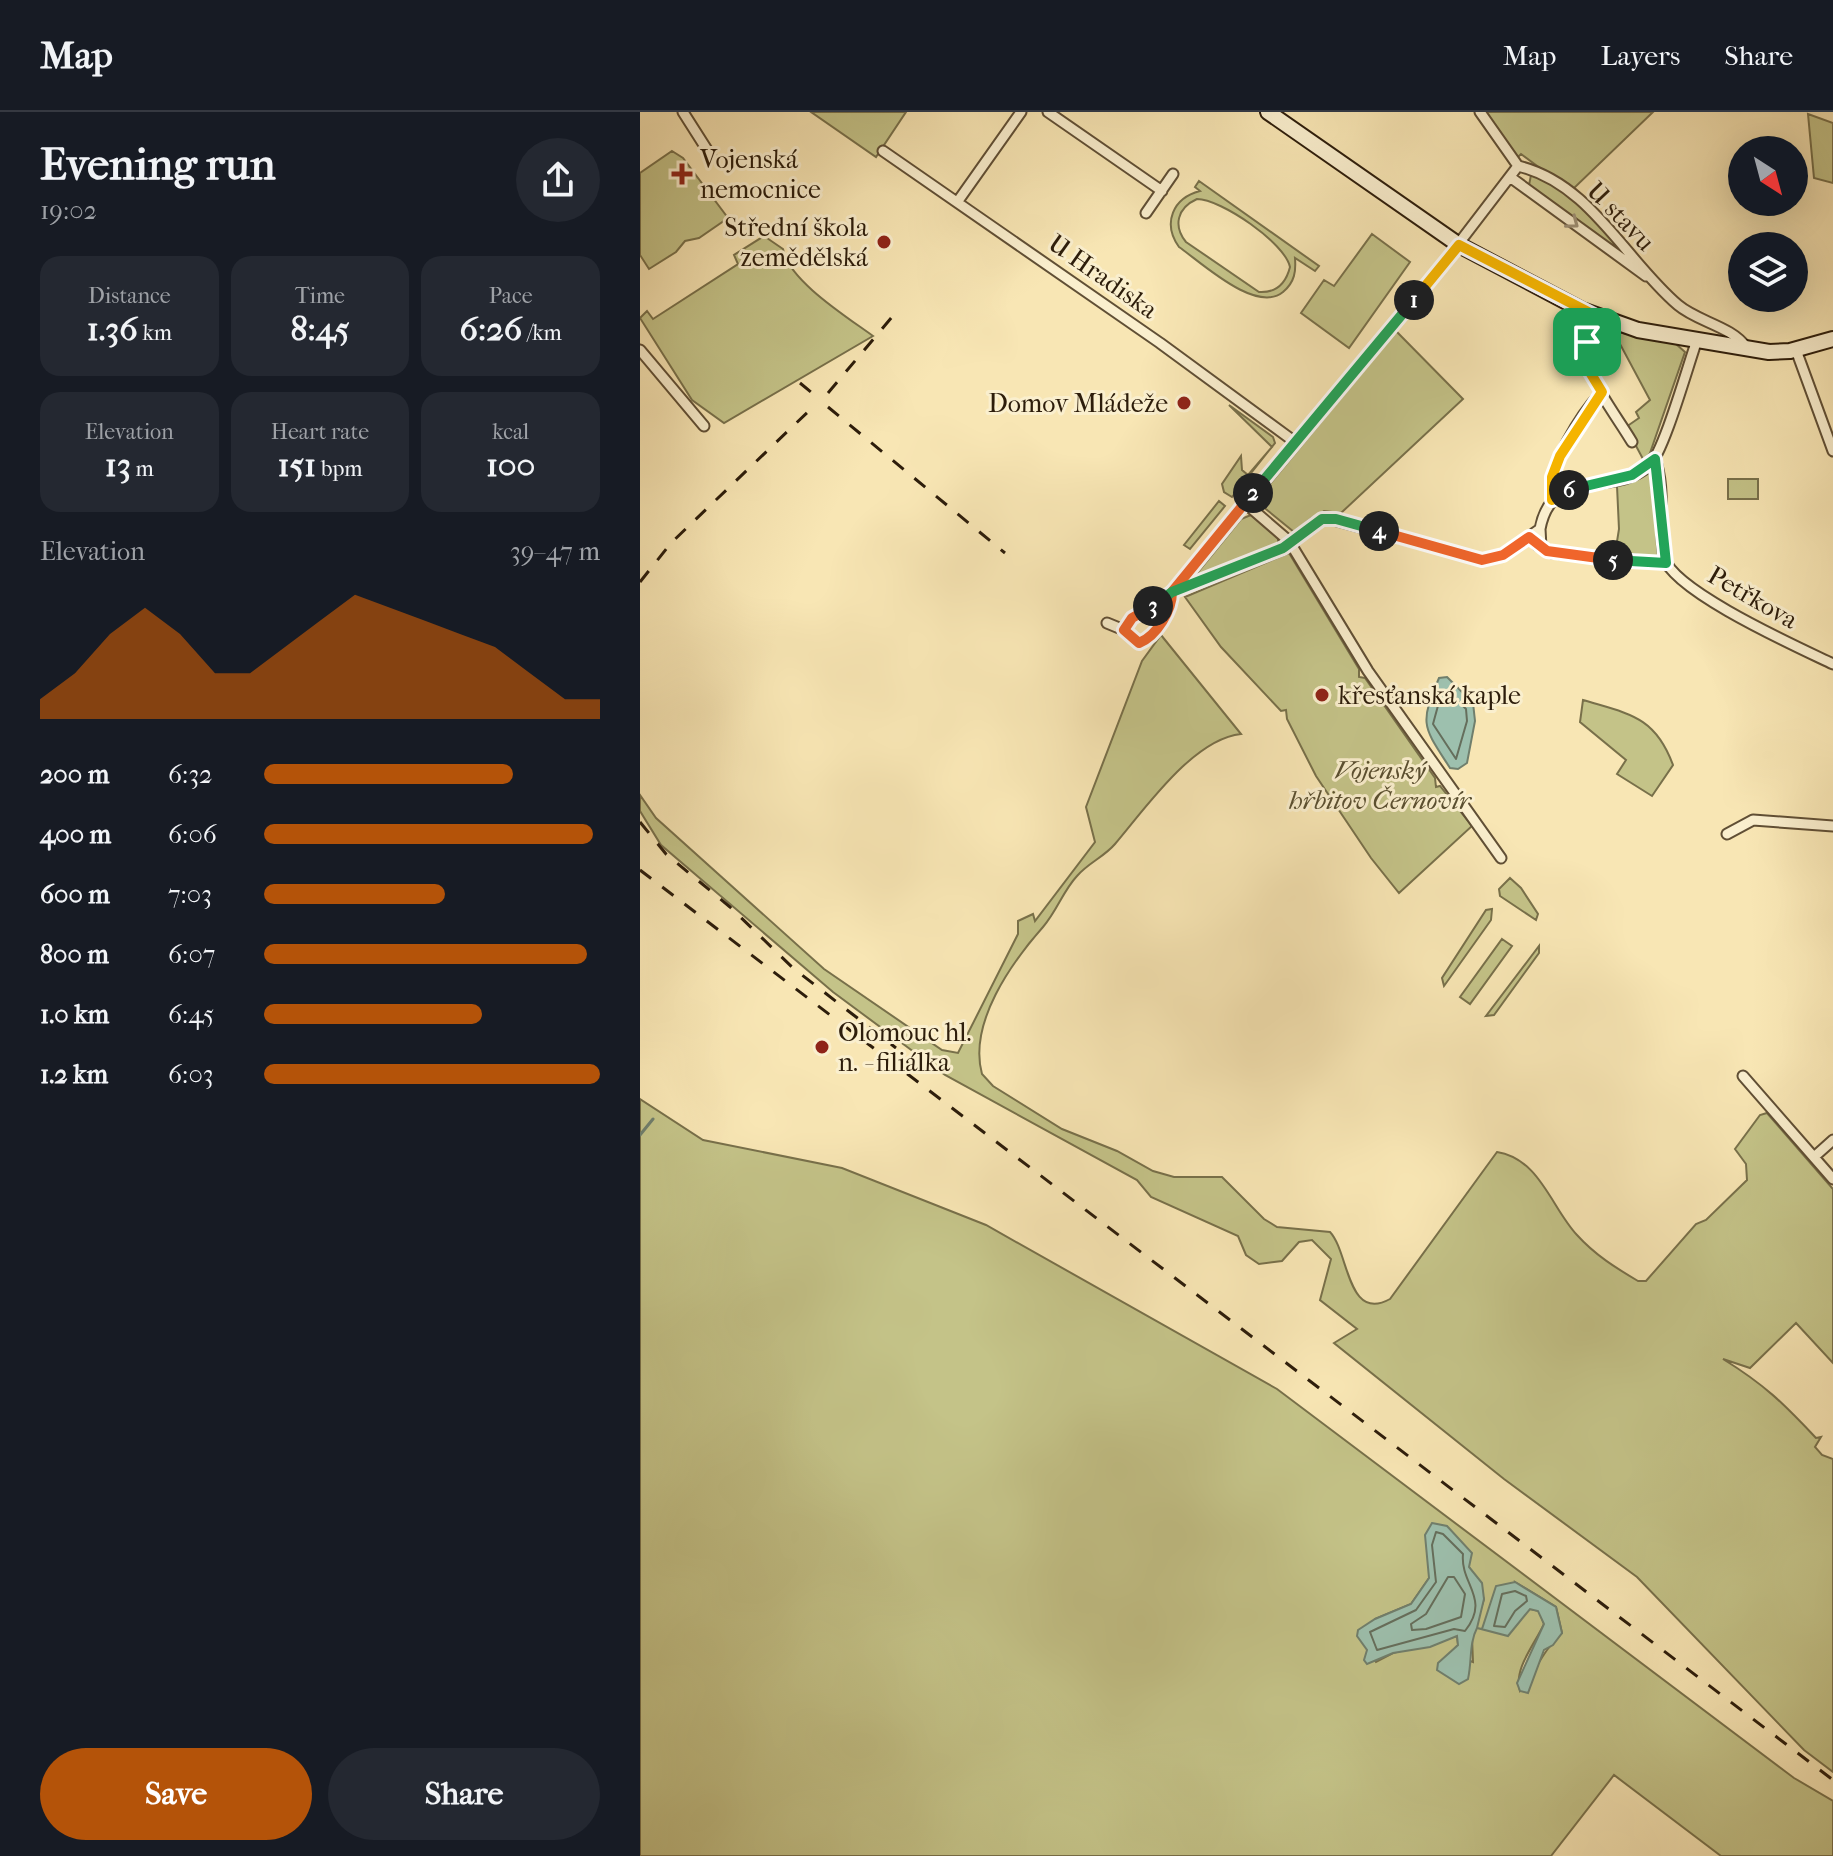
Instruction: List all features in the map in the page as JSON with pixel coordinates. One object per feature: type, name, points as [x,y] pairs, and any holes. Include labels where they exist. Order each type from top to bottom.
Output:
[{"type":"street","points":[[683,112],[711,156]]},
{"type":"street","points":[[958,201],[1021,112]]},
{"type":"street","points":[[1048,112],[1162,191]]},
{"type":"street","points":[[1268,112],[1459,245],[1594,315],[1638,330],[1697,340],[1796,350],[1833,339]]},
{"type":"street","points":[[1107,623],[1124,630],[1139,643],[1147,640],[1172,602],[1172,592],[1459,245],[1510,177],[1518,166],[1480,112]]},
{"type":"street","name":"U Hradiska","points":[[883,151],[958,201],[1295,442]]},
{"type":"street","name":"U stavu","points":[[1518,166],[1543,173],[1599,216],[1649,277],[1687,312],[1742,343]]},
{"type":"street","points":[[1146,213],[1173,174]]},
{"type":"street","name":"U stavu","points":[[1510,177],[1634,270],[1649,277]]},
{"type":"street","points":[[1594,315],[1586,361],[1632,442]]},
{"type":"street","points":[[1529,537],[1552,553],[1666,563],[1655,459],[1697,340]]},
{"type":"street","points":[[640,350],[704,426]]},
{"type":"street","points":[[1796,350],[1833,451]]},
{"type":"street","points":[[1541,547],[1540,529],[1552,500],[1552,477],[1560,456],[1602,392]]},
{"type":"street","points":[[1552,500],[1571,489],[1641,472],[1655,459]]},
{"type":"street","points":[[1245,503],[1289,541],[1368,671],[1501,858]]},
{"type":"street","points":[[1124,630],[1132,618],[1172,592],[1283,548],[1318,520],[1331,518],[1482,560],[1503,555],[1540,529]]},
{"type":"street","name":"Petřkova","points":[[1666,563],[1680,579],[1742,619],[1833,664]]},
{"type":"street","points":[[1727,834],[1741,823],[1753,820],[1833,826]]},
{"type":"street","points":[[1743,1076],[1833,1179]]},
{"type":"street","points":[[1814,1157],[1833,1140]]},
{"type":"green space","points":[[811,112],[906,112],[876,157]]},
{"type":"green space","points":[[1480,112],[1653,112],[1571,191],[1521,154],[1516,159]]},
{"type":"green space","points":[[1808,114],[1833,123],[1833,183],[1814,178]]},
{"type":"green space","points":[[672,151],[683,158],[728,218],[699,238],[685,241],[676,252],[649,269],[640,255],[640,173]]},
{"type":"green space","points":[[1531,175],[1545,179],[1573,197],[1632,261],[1529,185]]},
{"type":"green space","points":[[1199,181],[1319,266],[1315,271],[1295,258],[1295,272],[1290,284],[1272,297],[1244,292],[1230,284],[1179,247],[1174,238],[1171,229],[1173,213],[1183,199],[1200,191],[1195,187]],"holes":[[[1197,199],[1236,214],[1277,246],[1290,267],[1279,286],[1259,292],[1186,242],[1179,230],[1181,212]]]},
{"type":"green space","points":[[1372,234],[1410,262],[1349,348],[1301,313],[1324,280],[1334,286]]},
{"type":"green space","points":[[764,236],[783,249],[787,261],[807,285],[873,336],[724,423],[692,400],[640,318],[647,311],[653,319],[738,264],[734,255]]},
{"type":"green space","points":[[1396,331],[1463,399],[1341,513],[1324,511],[1294,532],[1256,501]]},
{"type":"green space","points":[[1613,331],[1676,344],[1685,352],[1650,453],[1644,461],[1626,427],[1639,418],[1636,412],[1650,400]]},
{"type":"green space","points":[[1229,405],[1273,437],[1275,443],[1272,447]]},
{"type":"green space","points":[[1269,450],[1232,497],[1224,492],[1222,484],[1241,456],[1242,470],[1248,475]]},
{"type":"green space","points":[[1649,472],[1656,475],[1660,558],[1615,554],[1619,529],[1617,486]]},
{"type":"green space","points":[[1728,479],[1758,479],[1758,499],[1728,499]]},
{"type":"green space","points":[[1219,501],[1225,506],[1190,549],[1184,545]]},
{"type":"green space","points":[[1251,515],[1278,536],[1278,545],[1189,583],[1241,519]]},
{"type":"green space","name":"Vojenský hřbitov Černovír","points":[[1289,553],[1359,669],[1359,677],[1365,678],[1435,778],[1436,787],[1440,786],[1472,826],[1399,893],[1371,858],[1316,776],[1287,719],[1286,710],[1281,711],[1221,647],[1185,597]]},
{"type":"green space","points":[[1161,635],[1241,734],[1205,748],[1188,762],[1155,795],[1111,849],[1086,867],[1072,882],[996,994],[981,1034],[979,1054],[982,1074],[993,1086],[1062,1129],[1117,1151],[1153,1171],[1174,1177],[1222,1177],[1264,1219],[1277,1227],[1330,1232],[1357,1294],[1365,1301],[1376,1304],[1390,1299],[1497,1152],[1512,1156],[1534,1174],[1568,1224],[1591,1249],[1638,1281],[1646,1281],[1696,1224],[1706,1220],[1747,1180],[1746,1164],[1735,1149],[1760,1115],[1767,1113],[1833,1189],[1833,1363],[1796,1323],[1750,1368],[1723,1359],[1773,1395],[1816,1438],[1821,1437],[1815,1447],[1822,1455],[1833,1459],[1833,1772],[1804,1750],[1637,1577],[1504,1479],[1334,1343],[1357,1329],[1320,1300],[1331,1259],[1312,1240],[1299,1242],[1282,1261],[1259,1264],[1246,1255],[1238,1236],[1151,1197],[1137,1180],[945,1075],[833,992],[661,845],[640,811],[640,795],[656,818],[824,969],[942,1050],[958,1053],[1018,934],[1018,921],[1033,914],[1035,921],[1095,842],[1086,807],[1142,661]]},
{"type":"green space","points":[[1583,700],[1638,719],[1658,736],[1673,765],[1652,796],[1617,774],[1626,760],[1580,722]]},
{"type":"green space","points":[[1510,878],[1521,888],[1538,914],[1536,920],[1500,896],[1499,889]]},
{"type":"green space","points":[[1492,909],[1491,920],[1444,986],[1442,978],[1486,910]]},
{"type":"green space","points":[[1502,939],[1512,946],[1470,1004],[1460,997]]},
{"type":"green space","points":[[1539,946],[1539,953],[1494,1015],[1486,1016]]},
{"type":"green space","points":[[640,1099],[703,1140],[842,1168],[986,1225],[1277,1389],[1794,1778],[1833,1801],[1833,1856],[1721,1856],[1614,1775],[1551,1856],[640,1856]],"holes":[[[1469,1567],[1484,1599],[1472,1637],[1473,1662],[1450,1654],[1458,1645],[1457,1636],[1393,1653],[1376,1662],[1364,1643],[1375,1619],[1411,1604],[1429,1578]],[[1515,1582],[1556,1607],[1562,1633],[1520,1691],[1522,1665],[1544,1624],[1539,1611],[1530,1609],[1520,1617]]]},
{"type":"water","points":[[1447,677],[1473,703],[1475,721],[1467,763],[1458,769],[1450,768],[1427,725],[1428,706],[1439,678]]},
{"type":"water","points":[[1432,1523],[1447,1526],[1472,1553],[1469,1567],[1482,1583],[1484,1599],[1473,1640],[1468,1679],[1459,1684],[1437,1670],[1438,1663],[1458,1645],[1457,1636],[1430,1647],[1393,1653],[1367,1664],[1364,1660],[1367,1650],[1357,1636],[1358,1630],[1375,1619],[1411,1604],[1429,1578],[1425,1535]]},
{"type":"water","points":[[1515,1582],[1556,1607],[1562,1633],[1553,1645],[1544,1650],[1528,1693],[1520,1691],[1517,1683],[1544,1624],[1538,1611],[1530,1609],[1508,1636],[1477,1628],[1482,1629],[1496,1586]]},
{"type":"waterway","points":[[640,1135],[653,1119]]},
{"type":"railway","points":[[828,393],[892,317]]},
{"type":"railway","points":[[800,383],[812,393]]},
{"type":"railway","points":[[640,582],[671,543],[813,407]]},
{"type":"railway","points":[[828,407],[1005,553]]},
{"type":"railway","points":[[640,822],[666,854],[730,907],[793,968],[896,1048]]},
{"type":"railway","points":[[640,870],[1833,1780]]},
{"type":"place","name":"Vojenská nemocnice","points":[[682,174]]},
{"type":"place","name":"Střední škola zemědělská","points":[[884,242]]},
{"type":"place","name":"Domov Mládeže","points":[[1184,403]]},
{"type":"place","name":"křesťanská kaple","points":[[1322,695]]},
{"type":"place","name":"Olomouc hl. n. - filiálka","points":[[822,1047]]},
{"type":"route","points":[[1587,342],[1588,369],[1602,392],[1557,462],[1550,489],[1552,500],[1564,491],[1641,472],[1655,459],[1666,563],[1549,552],[1529,537],[1503,555],[1482,560],[1326,518],[1318,520],[1283,548],[1172,592],[1132,618],[1124,630],[1139,643],[1147,640],[1172,602],[1172,592],[1459,245],[1594,315],[1587,342]]}]
